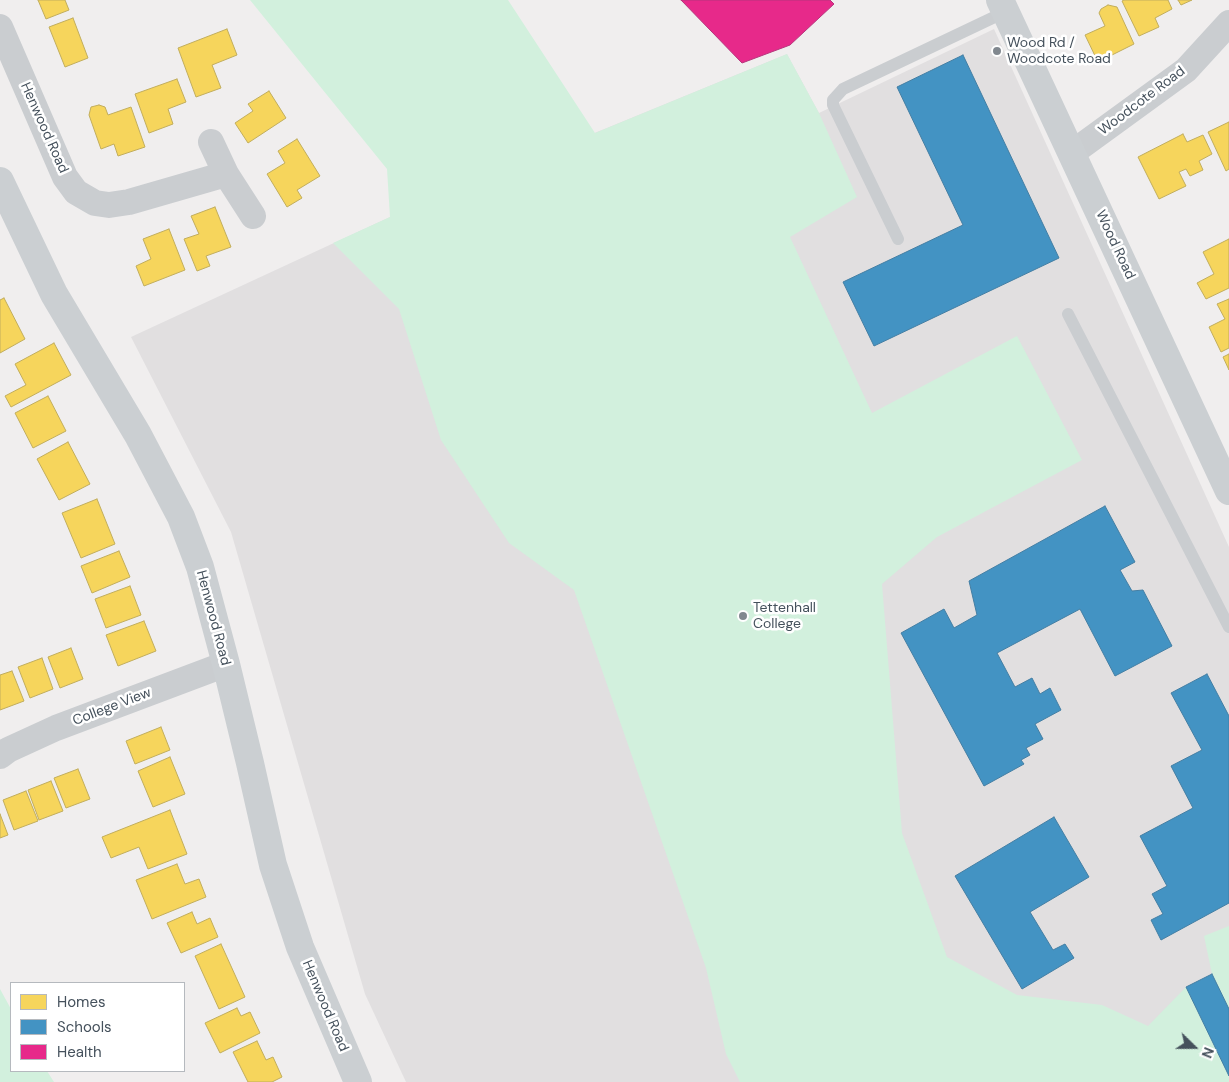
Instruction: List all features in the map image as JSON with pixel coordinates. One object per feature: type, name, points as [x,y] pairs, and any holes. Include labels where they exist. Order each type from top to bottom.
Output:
[{"type":"main road","name":"Wood Road","points":[[1002,6],[1229,491]]},
{"type":"main road","name":"Henwood Road","points":[[0,181],[54,294],[138,435],[180,517],[200,568],[226,664],[273,865],[300,947],[358,1082]]},
{"type":"street","name":"Woodcote Road","points":[[1072,153],[1186,70],[1229,23]]},
{"type":"street","name":"Henwood Road","points":[[0,27],[65,177],[76,192],[96,203],[109,205],[129,202],[226,174]]},
{"type":"street","points":[[212,142],[226,174],[253,216]]},
{"type":"street","name":"College View","points":[[0,756],[8,750],[56,728],[226,664]]},
{"type":"lane","points":[[898,238],[833,105],[833,100],[843,89],[1002,6]]},
{"type":"lane","points":[[1068,314],[1229,627]]},
{"type":"shaded area","name":"Tettenhall College","points":[[994,29],[1229,547],[1229,1082],[406,1082],[365,994],[231,532],[131,337],[390,217],[787,54],[819,113]]},
{"type":"green space","points":[[250,0],[508,0],[595,133],[787,54],[819,113],[857,197],[790,237],[872,413],[1017,336],[1082,460],[937,537],[882,584],[902,833],[947,957],[1017,995],[1102,1005],[1148,1026],[1186,987],[1229,1076],[1229,1082],[740,1082],[726,1054],[706,968],[574,590],[509,543],[441,440],[399,309],[333,243],[390,217],[387,169]]},
{"type":"green space","points":[[1229,926],[1229,1009],[1212,974],[1204,936]]},
{"type":"green space","points":[[0,989],[10,1007],[10,1072],[48,1072],[54,1082],[0,1082]]},
{"type":"building: Homes","points":[[38,0],[65,0],[69,10],[46,19]]},
{"type":"building: Homes","points":[[1168,0],[1172,9],[1155,18],[1159,27],[1139,36],[1122,1]]},
{"type":"building: Homes","points":[[1178,0],[1192,0],[1181,5]]},
{"type":"building: Homes","points":[[1108,5],[1117,7],[1134,44],[1098,62],[1085,35],[1105,26],[1099,13],[1101,9]]},
{"type":"building: Homes","points":[[73,18],[88,58],[65,67],[49,27]]},
{"type":"building: Homes","points":[[227,29],[237,55],[212,65],[221,88],[196,97],[178,48]]},
{"type":"building: Homes","points":[[177,79],[186,102],[168,109],[173,124],[149,133],[135,94]]},
{"type":"building: Homes","points":[[269,91],[286,118],[248,143],[235,123],[253,111],[248,104]]},
{"type":"building: Homes","points":[[99,105],[105,107],[108,115],[131,107],[145,147],[118,156],[114,144],[101,149],[89,115],[91,107]]},
{"type":"building: Homes","points":[[1229,122],[1229,169],[1226,171],[1208,132]]},
{"type":"building: Homes","points":[[1183,134],[1187,142],[1203,135],[1212,154],[1199,161],[1203,170],[1190,176],[1186,169],[1179,172],[1186,186],[1159,199],[1138,157]]},
{"type":"building: Homes","points":[[297,139],[320,176],[297,190],[302,198],[287,207],[267,174],[285,163],[278,151]]},
{"type":"building: Homes","points":[[215,207],[231,247],[206,256],[210,266],[197,271],[184,239],[199,234],[191,216]]},
{"type":"building: Homes","points":[[169,229],[185,270],[144,286],[136,266],[151,259],[143,239]]},
{"type":"building: Homes","points":[[1229,239],[1229,288],[1206,299],[1197,283],[1214,274],[1203,252]]},
{"type":"building: Homes","points":[[4,298],[25,339],[0,353],[0,300]]},
{"type":"building: Homes","points":[[1229,299],[1229,348],[1221,352],[1209,327],[1225,319],[1217,304]]},
{"type":"building: Homes","points":[[54,343],[71,375],[11,407],[5,396],[26,385],[15,364]]},
{"type":"building: Homes","points":[[1229,354],[1229,370],[1223,357]]},
{"type":"building: Homes","points":[[48,396],[66,431],[33,448],[15,413]]},
{"type":"building: Homes","points":[[68,442],[90,484],[59,500],[37,459]]},
{"type":"building: Homes","points":[[97,499],[115,544],[81,558],[62,513]]},
{"type":"building: Homes","points":[[119,551],[130,577],[92,593],[81,566]]},
{"type":"building: Homes","points":[[130,586],[141,615],[106,628],[95,599]]},
{"type":"building: Homes","points":[[144,621],[156,651],[118,666],[106,635]]},
{"type":"building: Homes","points":[[71,648],[83,679],[60,688],[48,657]]},
{"type":"building: Homes","points":[[42,658],[53,689],[30,698],[18,667]]},
{"type":"building: Homes","points":[[12,671],[24,701],[0,710],[0,675]]},
{"type":"building: Homes","points":[[161,727],[170,750],[135,764],[126,741]]},
{"type":"building: Homes","points":[[170,757],[185,794],[153,807],[138,771]]},
{"type":"building: Homes","points":[[78,769],[90,799],[66,808],[54,778]]},
{"type":"building: Homes","points":[[51,781],[63,811],[39,820],[28,790]]},
{"type":"building: Homes","points":[[26,791],[38,821],[14,830],[3,800]]},
{"type":"building: Homes","points":[[170,810],[187,854],[148,869],[139,847],[111,858],[102,837]]},
{"type":"building: Homes","points":[[0,814],[8,835],[0,838]]},
{"type":"building: Homes","points":[[177,864],[185,884],[199,879],[206,897],[152,919],[136,880]]},
{"type":"building: Homes","points":[[192,912],[197,924],[210,918],[218,937],[181,953],[167,923]]},
{"type":"building: Homes","points":[[221,944],[245,997],[219,1009],[195,956]]},
{"type":"building: Homes","points":[[237,1008],[241,1016],[250,1012],[260,1033],[220,1053],[205,1023]]},
{"type":"building: Homes","points":[[257,1041],[266,1060],[273,1057],[282,1077],[272,1082],[248,1082],[233,1052]]},
{"type":"building: Schools","points":[[963,55],[1059,258],[874,346],[843,282],[963,225],[897,87]]},
{"type":"building: Schools","points":[[1105,506],[1135,562],[1120,570],[1132,591],[1143,590],[1172,646],[1115,676],[1080,609],[997,653],[1015,687],[1032,678],[1040,694],[1050,688],[1061,710],[1035,724],[1043,739],[1026,748],[1030,755],[1021,760],[1024,764],[984,786],[901,633],[944,609],[954,628],[977,615],[969,581]]},
{"type":"building: Schools","points":[[1207,674],[1229,716],[1229,903],[1161,940],[1151,920],[1163,914],[1152,894],[1167,886],[1140,836],[1193,808],[1171,766],[1202,750],[1171,693]]},
{"type":"building: Schools","points":[[1054,817],[1089,877],[1030,912],[1053,950],[1065,944],[1074,958],[1022,989],[955,876]]},
{"type":"building: Schools","points":[[1212,974],[1229,1009],[1229,1076],[1186,987]]},
{"type":"building: Health","points":[[681,0],[830,0],[834,4],[790,45],[742,63]]},
{"type":"place","name":"Wood Rd / Woodcote Road","points":[[997,51]]},
{"type":"place","name":"Tettenhall College","points":[[743,616]]}]
